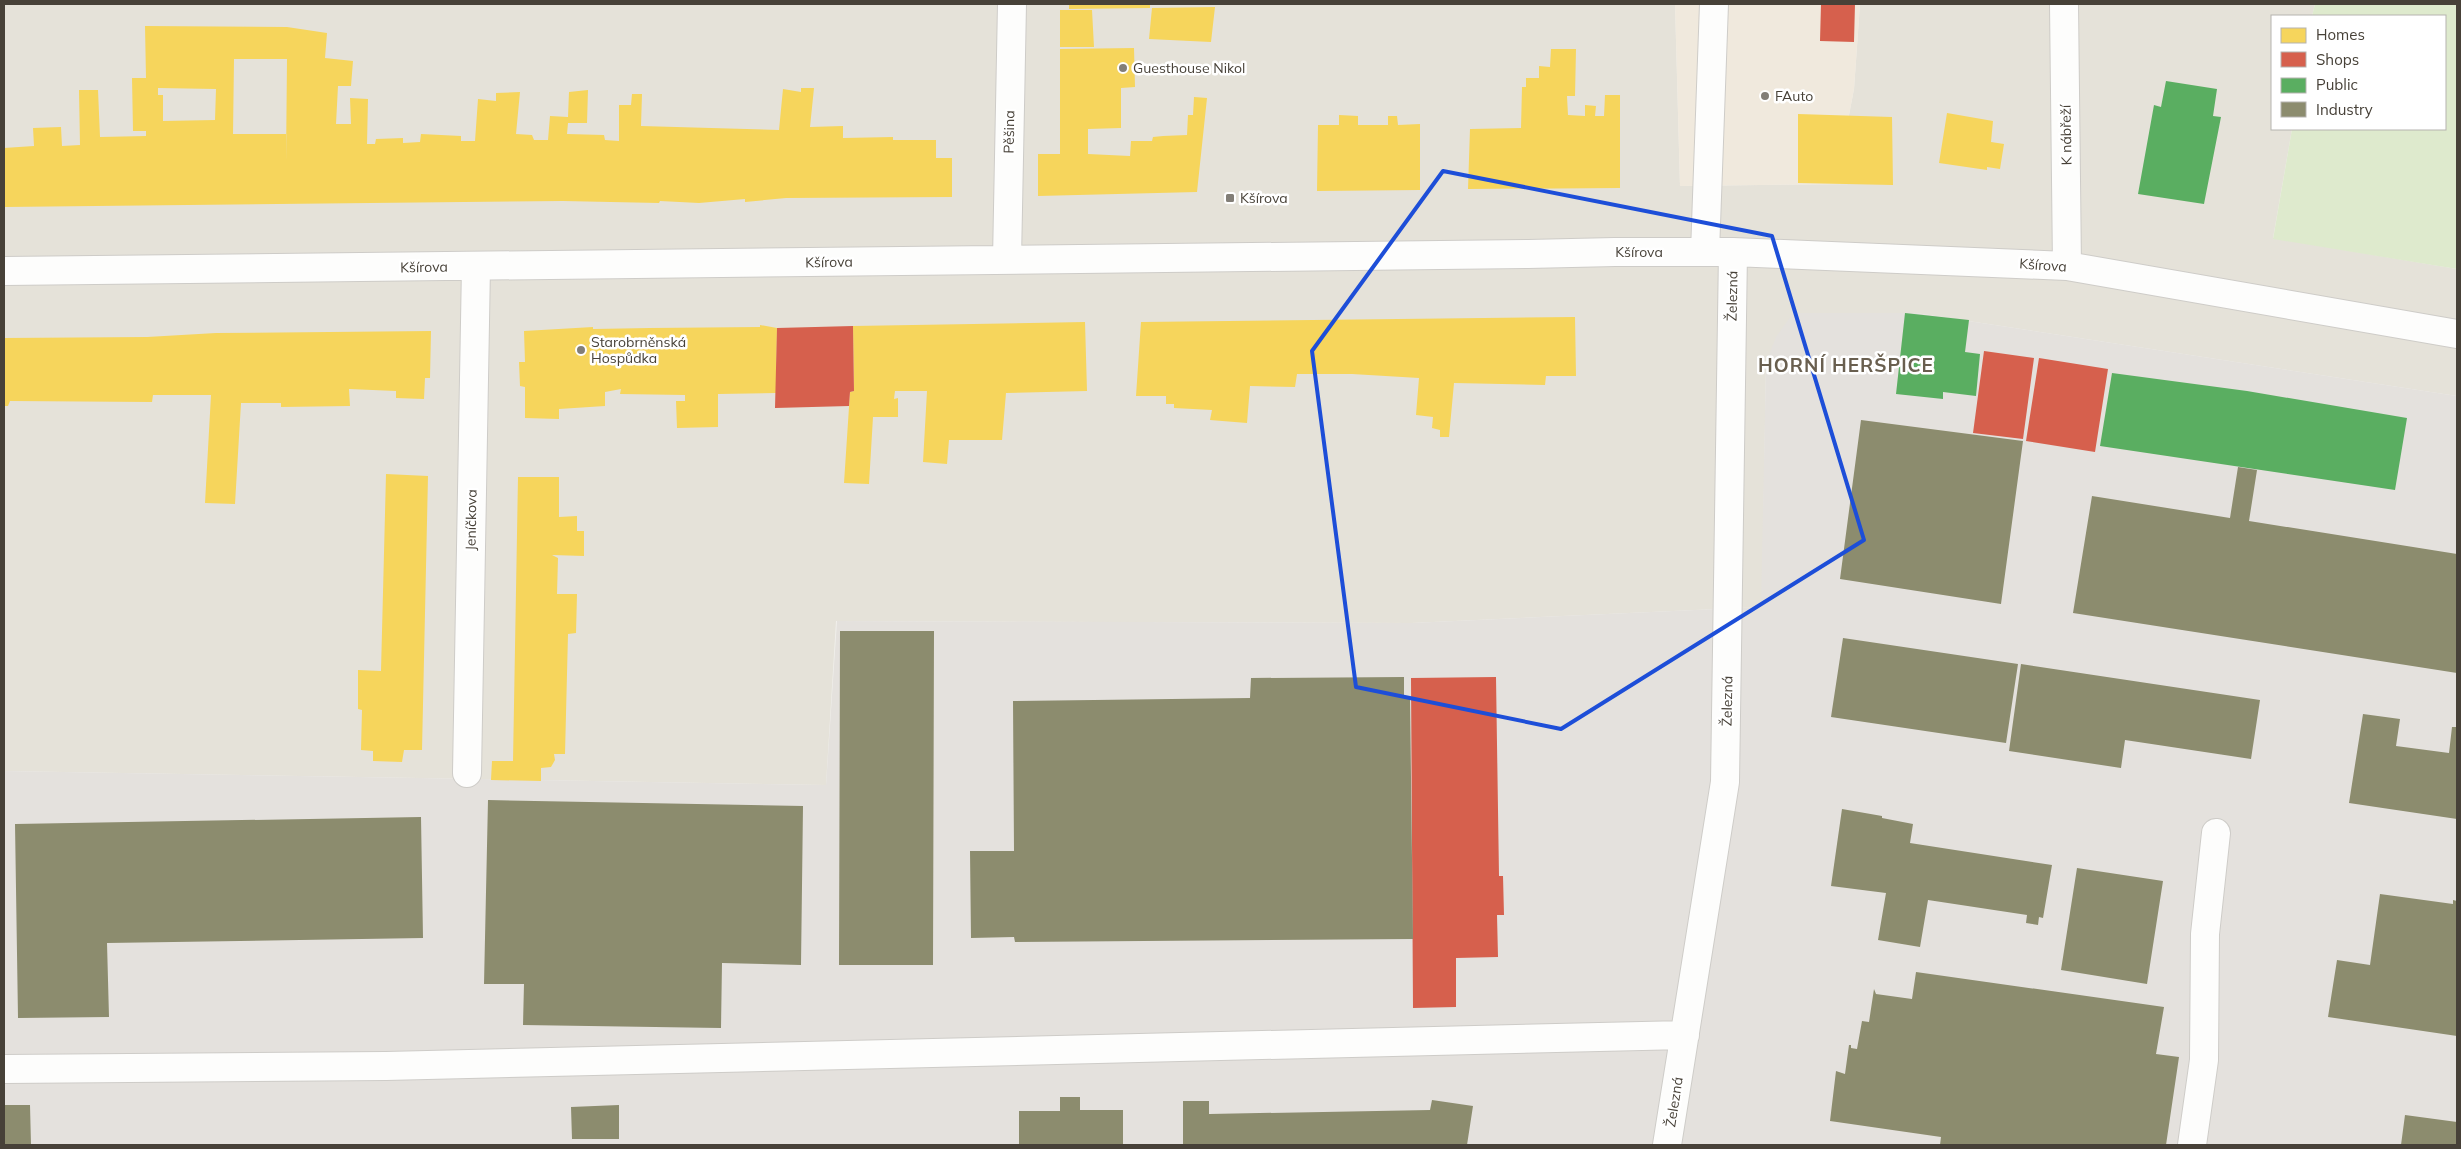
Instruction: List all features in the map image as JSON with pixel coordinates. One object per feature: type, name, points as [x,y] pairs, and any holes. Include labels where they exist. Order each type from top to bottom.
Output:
[{"type":"street","name":"Pěšina","points":[[1007,260],[1012,4]]},
{"type":"street","points":[[1705,252],[1714,4]]},
{"type":"street","name":"K nábřeží","points":[[2064,4],[2067,266]]},
{"type":"street","name":"Kšírova","points":[[4,271],[1733,252],[2067,266],[2457,334]]},
{"type":"street","name":"Železná","points":[[1667,1145],[1725,782],[1733,252]]},
{"type":"street","name":"Jeníčkova","points":[[467,773],[476,266]]},
{"type":"street","points":[[2192,1145],[2204,1060],[2205,934],[2216,833]]},
{"type":"street","points":[[4,1069],[386,1066],[1684,1035]]},
{"type":"highlighted area","points":[[1443,171],[1772,236],[1864,540],[1561,729],[1356,687],[1312,351]]},
{"type":"shaded area","points":[[4,4],[1675,4],[1680,186],[1851,184],[1849,115],[1854,89],[1860,4],[2315,4],[2312,15],[2271,15],[2271,130],[2292,130],[2273,238],[2457,269],[2457,396],[1916,313],[1793,313],[1766,363],[1762,607],[1411,623],[836,621],[826,785],[4,771]]},
{"type":"shaded area","name":"FAuto","points":[[1675,4],[1860,4],[1854,89],[1849,115],[1851,184],[1680,186]]},
{"type":"shaded area","points":[[1793,313],[1916,313],[2457,396],[2457,1145],[4,1145],[4,771],[826,785],[837,621],[1411,623],[1761,607],[1766,363],[1776,337]]},
{"type":"green space","points":[[2315,4],[2457,4],[2457,269],[2273,239],[2292,130],[2446,130],[2446,15],[2312,15]]},
{"type":"building: Homes","points":[[1069,4],[1150,4],[1150,8],[1069,9]]},
{"type":"building: Homes","points":[[1215,7],[1211,42],[1149,39],[1152,8]]},
{"type":"building: Homes","points":[[1060,10],[1092,10],[1094,47],[1060,47]]},
{"type":"building: Homes","points":[[145,26],[287,27],[327,33],[325,58],[353,61],[351,86],[338,86],[336,124],[351,124],[350,98],[368,99],[367,144],[375,144],[376,139],[403,138],[403,143],[420,142],[421,134],[461,136],[461,141],[475,141],[478,99],[496,101],[496,93],[520,92],[516,134],[532,135],[534,140],[548,140],[550,116],[568,117],[569,92],[588,90],[587,123],[568,123],[567,134],[604,135],[605,140],[619,141],[619,105],[631,105],[632,94],[642,94],[641,126],[779,130],[783,89],[801,92],[801,88],[814,88],[810,127],[843,126],[843,138],[893,137],[893,140],[936,140],[936,158],[952,158],[952,197],[786,198],[745,202],[745,199],[699,203],[563,201],[4,207],[4,148],[34,146],[33,128],[61,127],[62,146],[80,145],[79,90],[98,90],[100,137],[146,136],[146,131],[133,131],[132,78],[146,78]],"holes":[[[234,59],[287,59],[286,162],[286,134],[233,134]],[[158,88],[216,89],[215,120],[163,121],[163,95],[158,95]]]},
{"type":"building: Homes","points":[[1134,48],[1135,87],[1121,88],[1121,128],[1088,129],[1088,154],[1130,156],[1131,141],[1152,141],[1153,137],[1187,135],[1188,115],[1193,115],[1194,97],[1207,98],[1197,192],[1038,196],[1038,154],[1060,154],[1060,49]]},
{"type":"building: Homes","points":[[1551,49],[1576,49],[1575,96],[1567,96],[1568,115],[1585,116],[1585,105],[1596,106],[1595,116],[1604,116],[1605,95],[1620,95],[1620,188],[1468,189],[1470,129],[1521,128],[1522,87],[1526,87],[1526,78],[1539,78],[1539,66],[1550,67]]},
{"type":"building: Homes","points":[[1947,113],[1993,121],[1991,142],[2004,144],[2000,169],[1987,167],[1987,170],[1939,163]]},
{"type":"building: Homes","points":[[1798,114],[1892,117],[1893,185],[1798,183]]},
{"type":"building: Homes","points":[[1339,115],[1358,116],[1358,125],[1388,125],[1388,116],[1397,116],[1398,125],[1420,124],[1420,190],[1317,191],[1318,125],[1339,125]]},
{"type":"building: Homes","points":[[1575,317],[1576,376],[1546,376],[1545,385],[1454,383],[1449,437],[1440,437],[1440,430],[1432,428],[1433,417],[1416,415],[1419,378],[1352,374],[1297,374],[1295,387],[1250,386],[1247,423],[1210,420],[1212,410],[1174,408],[1174,404],[1166,404],[1166,396],[1136,396],[1141,322]]},
{"type":"building: Homes","points":[[1085,322],[1087,391],[1006,393],[1002,440],[949,440],[947,464],[923,462],[927,391],[895,391],[894,399],[898,398],[898,417],[873,417],[869,484],[844,483],[850,392],[854,391],[853,326]]},
{"type":"building: Homes","points":[[760,325],[777,328],[776,393],[718,394],[718,427],[677,428],[676,401],[685,401],[685,395],[620,394],[621,389],[605,392],[605,406],[559,409],[559,419],[525,418],[525,387],[520,386],[519,362],[525,362],[524,331],[593,327],[593,329],[760,327]]},
{"type":"building: Homes","points":[[431,331],[430,378],[425,378],[424,399],[396,398],[396,391],[349,389],[350,406],[281,407],[281,403],[241,403],[235,504],[205,503],[211,395],[153,395],[152,402],[10,401],[8,406],[4,406],[4,338],[147,337],[216,333]]},
{"type":"building: Homes","points":[[386,474],[428,476],[422,750],[404,750],[402,762],[373,761],[373,751],[361,750],[362,710],[358,709],[358,670],[381,671]]},
{"type":"building: Homes","points":[[518,477],[559,477],[559,517],[577,516],[577,531],[584,531],[584,556],[552,555],[558,558],[557,594],[577,594],[576,633],[568,634],[565,754],[554,754],[555,760],[551,767],[541,768],[541,781],[491,780],[492,761],[513,761]]},
{"type":"building: Shops","points":[[1821,4],[1855,4],[1854,42],[1820,41]]},
{"type":"building: Shops","points":[[853,326],[854,391],[850,392],[849,406],[775,408],[777,328]]},
{"type":"building: Shops","points":[[1984,351],[2034,358],[2023,439],[1973,433]]},
{"type":"building: Shops","points":[[2039,358],[2108,369],[2095,452],[2026,441]]},
{"type":"building: Shops","points":[[1496,677],[1499,876],[1503,876],[1504,915],[1497,915],[1498,957],[1456,958],[1456,1007],[1413,1008],[1411,678]]},
{"type":"building: Public","points":[[2166,81],[2217,89],[2213,116],[2221,117],[2204,204],[2138,194],[2154,105],[2161,107]]},
{"type":"building: Public","points":[[1905,313],[1969,320],[1965,352],[1980,354],[1976,396],[1943,392],[1943,399],[1896,394]]},
{"type":"building: Public","points":[[2112,373],[2247,391],[2407,418],[2395,490],[2100,446]]},
{"type":"building: Industry","points":[[1861,420],[2023,441],[2001,604],[1840,579]]},
{"type":"building: Industry","points":[[2238,467],[2257,470],[2249,521],[2457,554],[2457,673],[2073,613],[2092,496],[2230,518]]},
{"type":"building: Industry","points":[[840,631],[934,631],[933,965],[839,965]]},
{"type":"building: Industry","points":[[1843,638],[2018,664],[2006,743],[1831,717]]},
{"type":"building: Industry","points":[[2021,664],[2260,700],[2251,759],[2125,740],[2121,768],[2009,751]]},
{"type":"building: Industry","points":[[1404,677],[1404,696],[1410,696],[1413,939],[1015,942],[1014,937],[971,938],[970,851],[1014,851],[1013,701],[1250,698],[1251,678]]},
{"type":"building: Industry","points":[[2363,714],[2400,719],[2396,746],[2449,753],[2452,727],[2457,727],[2457,819],[2349,803]]},
{"type":"building: Industry","points":[[488,800],[803,806],[801,965],[722,963],[721,1028],[523,1025],[524,984],[484,984]]},
{"type":"building: Industry","points":[[1842,809],[1913,824],[1910,843],[2052,865],[2043,918],[2039,917],[2038,925],[2026,923],[2027,915],[1928,900],[1920,947],[1878,940],[1886,893],[1831,886]]},
{"type":"building: Industry","points":[[421,817],[423,938],[107,943],[109,1017],[18,1018],[15,824]]},
{"type":"building: Industry","points":[[2077,868],[2163,881],[2147,984],[2061,970]]},
{"type":"building: Industry","points":[[2380,894],[2453,904],[2453,900],[2457,901],[2457,1036],[2328,1017],[2337,960],[2370,965]]},
{"type":"building: Industry","points":[[1916,972],[2164,1007],[2156,1054],[2179,1057],[2166,1145],[1940,1145],[1941,1137],[1830,1121],[1836,1071],[1845,1074],[1849,1045],[1851,1045],[1851,1048],[1857,1049],[1862,1021],[1869,1022],[1874,989],[1876,994],[1912,999]]},
{"type":"building: Industry","points":[[1060,1097],[1080,1097],[1080,1110],[1123,1110],[1123,1145],[1019,1145],[1019,1111],[1060,1111]]},
{"type":"building: Industry","points":[[1432,1100],[1473,1106],[1467,1145],[1183,1145],[1183,1101],[1209,1101],[1209,1114],[1430,1110]]},
{"type":"building: Industry","points":[[4,1105],[30,1105],[31,1145],[4,1145]]},
{"type":"building: Industry","points":[[619,1105],[619,1139],[572,1139],[571,1107]]},
{"type":"building: Industry","points":[[2405,1115],[2457,1122],[2457,1145],[2401,1145]]},
{"type":"place","name":"Guesthouse Nikol","points":[[1123,68]]},
{"type":"place","name":"FAuto","points":[[1765,96]]},
{"type":"place","name":"Kšírova","points":[[1230,198]]},
{"type":"place","name":"Starobrněnská Hospůdka","points":[[581,350]]},
{"type":"district","name":"HORNÍ HERŠPICE","points":[[1846,365]]}]
